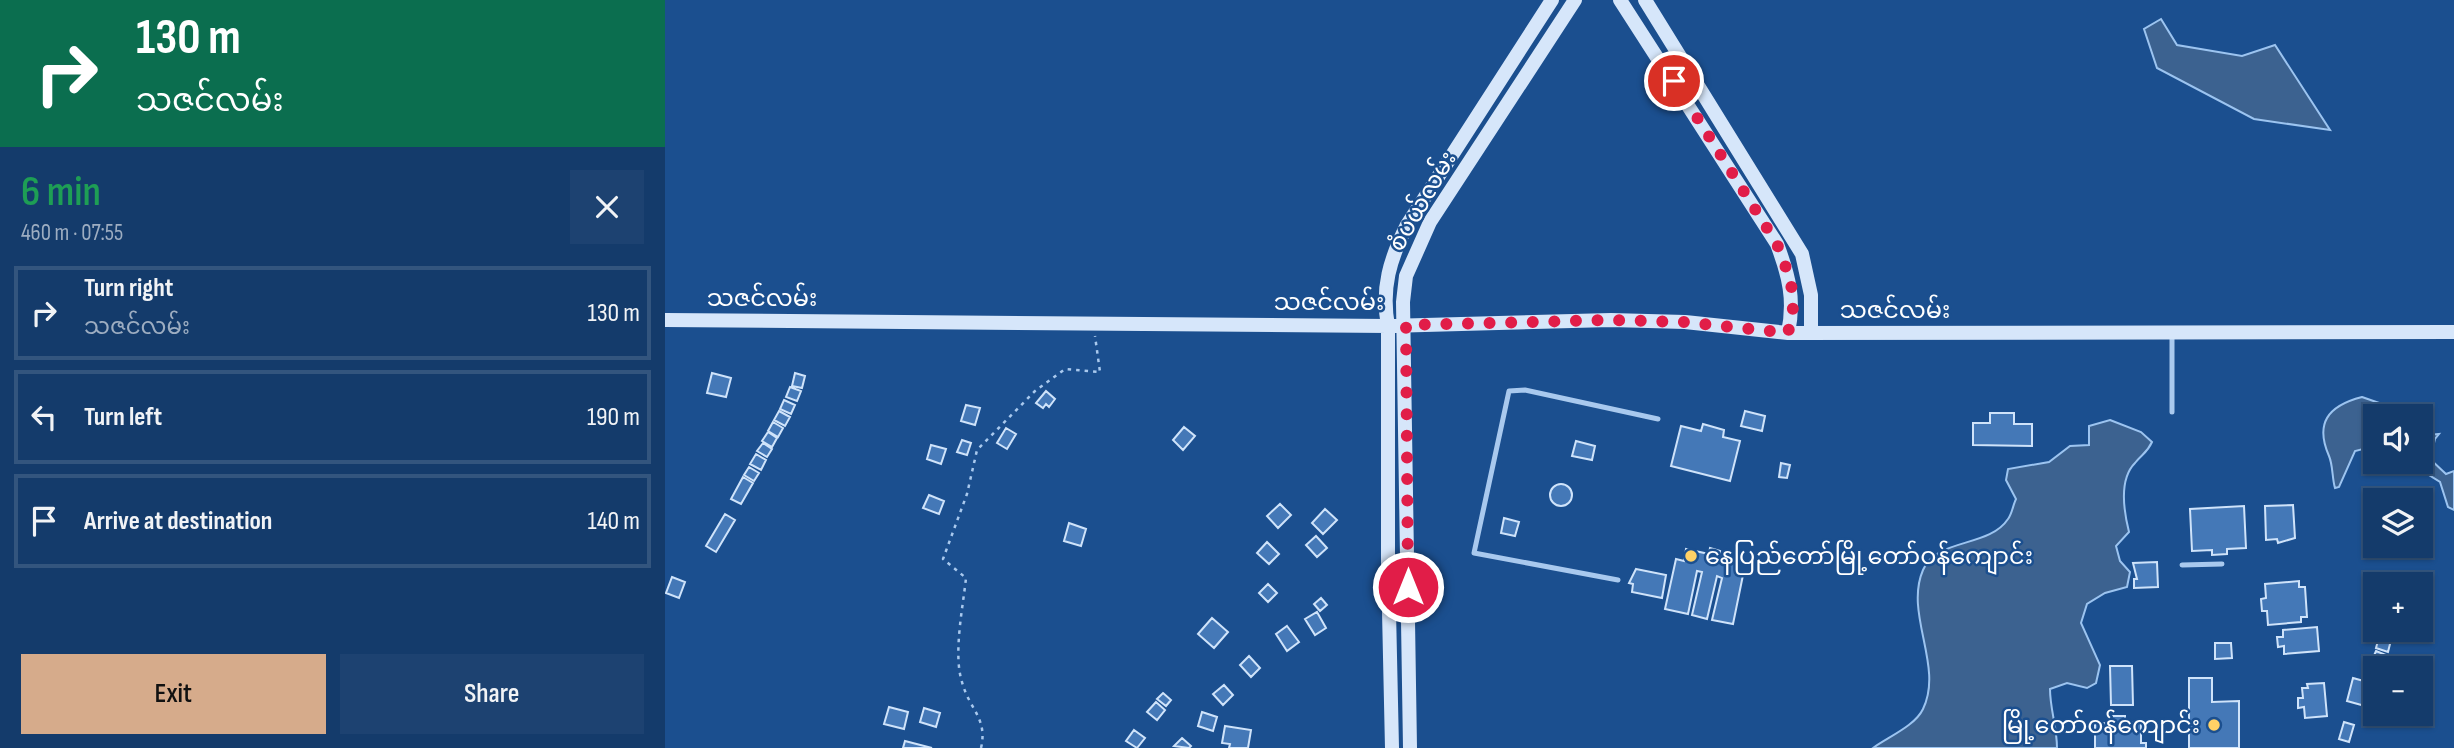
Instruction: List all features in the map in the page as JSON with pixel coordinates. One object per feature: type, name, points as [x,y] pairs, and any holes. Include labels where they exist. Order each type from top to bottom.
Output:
[{"type":"street","name":"စံပယ်လမ်း","points":[[1392,748],[1388,565],[1388,326],[1384,302],[1387,279],[1392,256],[1407,225],[1552,0]]},
{"type":"street","name":"စံပယ်လမ်း","points":[[1410,748],[1406,325],[1403,302],[1406,276],[1415,250],[1575,0]]},
{"type":"street","points":[[1620,0],[1777,244],[1791,281],[1793,311],[1788,333]]},
{"type":"street","points":[[1645,0],[1802,254],[1811,295],[1811,333]]},
{"type":"street","name":"သဇင်လမ်း","points":[[665,320],[1388,326],[1611,320],[1685,322],[1788,333],[2454,332]]},
{"type":"lane","points":[[2172,332],[2172,412]]},
{"type":"lane","points":[[1618,580],[1474,553],[1509,391],[1525,390],[1658,419]]},
{"type":"lane","points":[[2182,565],[2222,564]]},
{"type":"path","points":[[981,748],[985,732],[961,681],[960,641],[966,578],[943,559],[967,494],[977,450],[1035,391],[1065,369],[1100,372],[1093,323]]},
{"type":"water","points":[[2161,19],[2177,45],[2242,56],[2275,45],[2330,130],[2254,119],[2157,68],[2144,29]]},
{"type":"water","points":[[2362,397],[2382,404],[2363,404],[2363,449],[2355,451],[2339,487],[2335,488],[2323,435],[2324,426],[2332,411]]},
{"type":"water","points":[[2110,420],[2141,432],[2152,442],[2130,470],[2124,487],[2129,532],[2116,546],[2120,561],[2130,572],[2127,587],[2105,593],[2087,604],[2081,623],[2100,665],[2096,683],[2087,688],[2067,683],[2050,689],[2057,748],[1873,748],[1914,721],[1923,709],[1929,675],[1920,622],[1918,587],[1923,570],[1930,560],[1951,547],[1989,535],[2008,519],[2016,499],[2006,480],[2008,469],[2049,462],[2070,446],[2089,445],[2089,426]]},
{"type":"water","points":[[2433,462],[2446,474],[2454,471],[2454,510],[2448,507],[2440,482],[2427,474],[2433,474]]},
{"type":"building","points":[[712,373],[731,378],[726,397],[707,393]]},
{"type":"building","points":[[795,373],[805,376],[802,388],[792,386]]},
{"type":"building","points":[[790,387],[801,391],[797,401],[786,397]]},
{"type":"building","points":[[1046,391],[1055,399],[1049,407],[1046,404],[1043,408],[1036,403]]},
{"type":"building","points":[[784,400],[795,405],[791,414],[780,409]]},
{"type":"building","points":[[966,405],[980,408],[975,425],[961,421]]},
{"type":"building","points":[[779,411],[790,417],[785,426],[774,420]]},
{"type":"building","points":[[1745,411],[1765,416],[1762,431],[1741,426]]},
{"type":"building","points":[[1990,413],[2014,413],[2014,424],[2032,424],[2032,446],[1973,445],[1973,423],[1990,423]]},
{"type":"building","points":[[773,422],[783,428],[778,437],[768,431]]},
{"type":"building","points":[[1703,424],[1724,430],[1723,437],[1740,441],[1730,481],[1671,466],[1681,426],[1701,431]]},
{"type":"building","points":[[1184,427],[1195,436],[1183,450],[1173,440]]},
{"type":"building","points":[[1006,428],[1016,434],[1007,449],[997,443]]},
{"type":"building","points":[[768,432],[777,438],[772,447],[762,441]]},
{"type":"building","points":[[962,440],[971,443],[967,455],[957,452]]},
{"type":"building","points":[[1576,441],[1595,446],[1592,460],[1572,456]]},
{"type":"building","points":[[763,443],[772,449],[767,457],[757,451]]},
{"type":"building","points":[[931,445],[946,449],[941,464],[927,459]]},
{"type":"building","points":[[756,454],[766,460],[761,470],[750,464]]},
{"type":"building","points":[[1781,463],[1790,465],[1787,478],[1779,477]]},
{"type":"building","points":[[749,467],[759,473],[754,481],[744,475]]},
{"type":"building","points":[[743,477],[753,483],[741,504],[731,499]]},
{"type":"building","points":[[1561,484],[1569,487],[1572,495],[1569,503],[1561,506],[1553,503],[1550,495],[1553,487]]},
{"type":"building","points":[[929,495],[944,501],[939,514],[923,508]]},
{"type":"building","points":[[1280,504],[1291,515],[1278,528],[1267,516]]},
{"type":"building","points":[[2293,505],[2295,538],[2278,543],[2277,539],[2266,540],[2265,506]]},
{"type":"building","points":[[2244,506],[2246,548],[2227,549],[2227,554],[2212,555],[2212,550],[2192,551],[2190,509]]},
{"type":"building","points":[[1325,509],[1337,520],[1323,534],[1312,523]]},
{"type":"building","points":[[725,514],[735,520],[716,552],[706,546]]},
{"type":"building","points":[[1504,518],[1519,522],[1515,536],[1501,533]]},
{"type":"building","points":[[1069,523],[1086,529],[1081,546],[1064,541]]},
{"type":"building","points":[[1316,536],[1327,548],[1317,557],[1306,545]]},
{"type":"building","points":[[1267,542],[1279,554],[1269,564],[1257,553]]},
{"type":"building","points":[[1710,548],[1720,551],[1719,556],[1739,561],[1736,574],[1743,575],[1733,624],[1712,620],[1722,578],[1717,576],[1707,619],[1692,615],[1702,572],[1697,571],[1688,614],[1665,609],[1676,559],[1684,561],[1686,549],[1709,554]]},
{"type":"building","points":[[2157,562],[2158,587],[2134,588],[2134,579],[2137,579],[2133,563]]},
{"type":"building","points":[[1636,569],[1666,575],[1662,598],[1632,592],[1633,584],[1629,583]]},
{"type":"building","points":[[672,577],[685,582],[679,598],[666,593]]},
{"type":"building","points":[[2299,581],[2299,587],[2305,587],[2307,617],[2301,617],[2301,622],[2268,625],[2267,611],[2262,611],[2261,599],[2266,598],[2265,584]]},
{"type":"building","points":[[1268,584],[1277,593],[1268,602],[1259,593]]},
{"type":"building","points":[[1321,598],[1327,605],[1320,611],[1314,604]]},
{"type":"building","points":[[1317,612],[1326,628],[1315,635],[1305,619]]},
{"type":"building","points":[[1212,618],[1228,632],[1214,648],[1198,634]]},
{"type":"building","points":[[1287,626],[1299,642],[1287,651],[1276,634]]},
{"type":"building","points":[[2317,627],[2319,651],[2284,654],[2284,646],[2278,647],[2277,637],[2283,637],[2283,630]]},
{"type":"building","points":[[2378,642],[2390,642],[2388,652],[2376,648]]},
{"type":"building","points":[[2215,643],[2231,643],[2232,658],[2215,659]]},
{"type":"building","points":[[2376,651],[2386,655],[2386,656],[2374,656]]},
{"type":"building","points":[[1249,656],[1260,668],[1251,677],[1240,665]]},
{"type":"building","points":[[2110,666],[2132,666],[2133,705],[2111,705]]},
{"type":"building","name":"မြို့တော်ဝန်ကျောင်း","points":[[2189,678],[2212,678],[2212,702],[2239,701],[2239,748],[2189,748]]},
{"type":"building","points":[[2353,678],[2363,681],[2363,705],[2347,701]]},
{"type":"building","points":[[2324,683],[2327,716],[2305,718],[2304,707],[2298,708],[2298,698],[2303,698],[2302,688],[2308,688],[2307,684]]},
{"type":"building","points":[[1224,685],[1233,695],[1223,705],[1213,694]]},
{"type":"building","points":[[1163,693],[1171,700],[1166,706],[1157,699]]},
{"type":"building","points":[[1156,702],[1165,710],[1157,720],[1147,712]]},
{"type":"building","points":[[889,707],[908,712],[904,729],[884,724]]},
{"type":"building","points":[[924,708],[940,713],[936,727],[920,722]]},
{"type":"building","points":[[1202,712],[1217,717],[1213,731],[1198,726]]},
{"type":"building","points":[[2109,716],[2125,716],[2125,723],[2141,722],[2141,743],[2146,743],[2146,748],[2095,748],[2095,723],[2109,723]]},
{"type":"building","points":[[2344,722],[2354,725],[2349,742],[2339,739]]},
{"type":"building","points":[[1225,726],[1251,730],[1248,748],[1229,748],[1230,744],[1222,743]]},
{"type":"building","points":[[1134,730],[1145,738],[1137,748],[1126,741]]},
{"type":"building","points":[[1182,738],[1191,746],[1189,748],[1174,746]]},
{"type":"building","points":[[905,741],[932,748],[903,748]]},
{"type":"place","name":"နေပြည်တော်မြို့တော်ဝန်ကျောင်း","points":[[1691,556]]},
{"type":"place","name":"မြို့တော်ဝန်ကျောင်း","points":[[2214,725]]},
{"type":"route","points":[[1408,587],[1406,325],[1611,320],[1685,322],[1788,333],[1793,311],[1791,281],[1777,244],[1674,81]]}]
